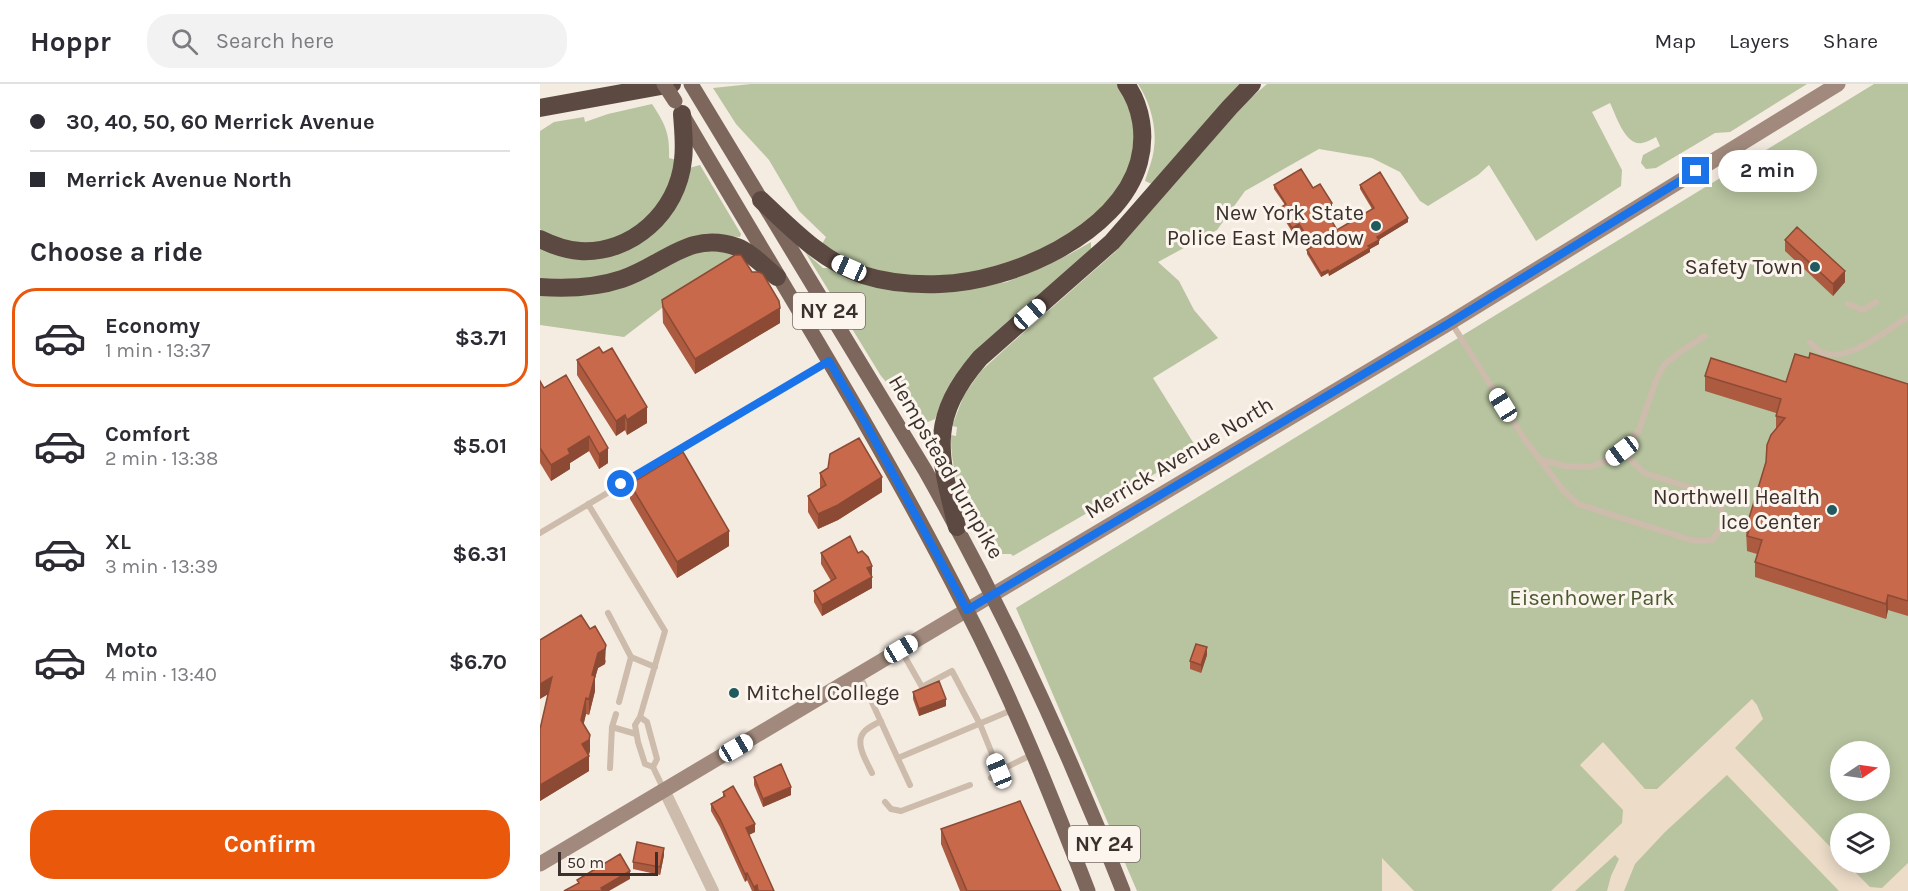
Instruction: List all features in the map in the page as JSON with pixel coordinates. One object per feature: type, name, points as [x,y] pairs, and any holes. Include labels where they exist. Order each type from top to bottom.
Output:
[{"type":"highway","points":[[761,200],[814,249],[834,262],[864,275],[898,283],[941,284],[975,280],[1027,265],[1061,249],[1095,226],[1121,200],[1136,175],[1142,153],[1142,126],[1137,104],[1126,84]]},
{"type":"highway","points":[[957,527],[944,474],[941,439],[951,400],[968,372],[980,358],[1112,242],[1252,84]]},
{"type":"highway","points":[[540,239],[555,246],[578,251],[593,251],[617,246],[633,238],[655,222],[667,207],[675,190],[683,160],[676,100],[544,111]]},
{"type":"highway","points":[[540,287],[583,288],[600,285],[656,264],[689,245],[715,241],[739,247],[777,277]]},
{"type":"main road","name":"NY 24","points":[[664,84],[676,100],[777,277],[866,424],[967,610],[1033,754],[1088,891]]},
{"type":"main road","name":"Merrick Avenue North","points":[[540,864],[1451,322],[1838,84]]},
{"type":"main road","name":"Hempstead Turnpike","points":[[695,90],[925,470],[957,527],[992,595],[1065,750],[1123,891]]},
{"type":"street","points":[[664,790],[713,891]]},
{"type":"lane","points":[[1848,304],[1863,310],[1876,302]]},
{"type":"lane","points":[[1810,343],[1821,352],[1838,355],[1856,350],[1907,320]]},
{"type":"lane","points":[[1451,322],[1526,440],[1563,490],[1578,504],[1694,541],[1712,540],[1718,534],[1723,524],[1722,514],[1715,499],[1708,493],[1644,473],[1622,451]]},
{"type":"lane","points":[[1541,460],[1590,467],[1611,459],[1628,447],[1638,430],[1664,364],[1705,336]]},
{"type":"lane","points":[[540,533],[829,361]]},
{"type":"lane","points":[[588,504],[665,631],[640,717],[635,725],[645,764],[653,767],[664,790]]},
{"type":"lane","points":[[608,613],[632,657],[655,667]]},
{"type":"lane","points":[[901,649],[922,687],[952,671],[980,724],[999,771]]},
{"type":"lane","points":[[619,702],[632,657]]},
{"type":"lane","points":[[859,674],[910,785]]},
{"type":"lane","points":[[898,758],[1013,710]]},
{"type":"lane","points":[[610,768],[612,727],[616,714]]},
{"type":"lane","points":[[640,717],[647,722],[657,759],[653,767]]},
{"type":"lane","points":[[872,773],[860,742],[863,732],[881,721]]},
{"type":"lane","points":[[612,727],[636,734]]},
{"type":"lane","points":[[991,778],[999,771],[1033,754]]},
{"type":"lane","points":[[885,802],[891,809],[901,812],[970,785]]},
{"type":"green space","points":[[751,84],[1117,84],[1123,91],[1135,121],[1136,150],[1123,186],[1084,224],[1053,245],[1015,261],[970,273],[930,277],[894,274],[859,265],[822,244],[826,237],[799,211],[769,160],[736,124],[713,88]]},
{"type":"green space","points":[[1138,84],[1243,84],[1152,184],[1145,181],[1152,161],[1155,140],[1153,123],[1149,107]]},
{"type":"green space","points":[[1267,84],[1807,84],[1730,132],[1715,133],[1656,168],[1646,169],[1641,163],[1643,155],[1660,146],[1656,137],[1642,143],[1631,140],[1622,129],[1610,103],[1592,112],[1622,170],[1621,186],[1536,241],[1489,165],[1478,175],[1428,206],[1420,201],[1400,172],[1372,158],[1319,149],[1245,191],[1217,230],[1158,262],[1179,281],[1194,310],[1218,338],[1153,378],[1196,447],[1189,454],[1013,556],[994,550],[992,553],[969,511],[954,467],[951,435],[956,436],[957,427],[952,426],[964,395],[981,371],[1115,252],[1246,102]]},
{"type":"green space","name":"Eisenhower Park","points":[[1874,84],[1908,84],[1908,891],[1137,891],[1016,608]]},
{"type":"green space","points":[[652,104],[666,129],[669,158],[677,160],[672,182],[654,214],[629,232],[614,239],[599,242],[583,244],[568,242],[540,229],[540,131],[554,122],[584,117],[585,122]]},
{"type":"green space","points":[[700,165],[741,234],[740,237],[709,235],[636,268],[597,280],[540,278],[540,246],[562,255],[652,234],[672,213],[684,190],[689,168]]},
{"type":"green space","points":[[1091,242],[1091,253],[961,368],[943,398],[935,419],[923,424],[881,376],[805,252],[823,268],[832,268],[866,284],[904,292],[946,292],[1007,282],[1068,255]]},
{"type":"green space","points":[[695,250],[735,253],[735,256],[696,282],[624,337],[540,325],[540,292],[562,295]]},
{"type":"shaded area","points":[[1752,699],[1763,719],[1735,748],[1830,847],[1830,873],[1856,873],[1870,887],[1882,888],[1908,863],[1908,891],[1839,891],[1727,775],[1665,832],[1635,864],[1624,891],[1607,891],[1619,859],[1615,855],[1575,891],[1551,891],[1622,823],[1623,810],[1580,765],[1603,742],[1645,789],[1657,789]]},
{"type":"shaded area","points":[[1382,858],[1414,891],[1382,891]]},
{"type":"building","name":"New York State Police East Meadow","points":[[1301,169],[1313,188],[1320,184],[1332,203],[1324,208],[1337,230],[1374,208],[1360,185],[1380,172],[1408,218],[1377,237],[1379,240],[1368,246],[1370,248],[1329,272],[1328,270],[1321,273],[1307,250],[1313,246],[1299,224],[1292,228],[1280,208],[1286,204],[1274,185]]},
{"type":"building","points":[[1797,227],[1845,271],[1833,284],[1785,240]]},
{"type":"building","points":[[735,255],[741,255],[752,272],[763,274],[779,301],[780,308],[695,359],[663,307],[662,300]]},
{"type":"building","points":[[599,347],[603,353],[612,348],[647,407],[627,420],[625,415],[616,421],[577,360]]},
{"type":"building","name":"Northwell Health Ice Center","points":[[1810,353],[1908,384],[1908,601],[1888,595],[1886,604],[1755,562],[1762,540],[1747,536],[1749,530],[1746,528],[1766,462],[1767,445],[1771,435],[1785,418],[1776,416],[1781,399],[1705,376],[1711,358],[1786,382],[1795,354],[1809,358]]},
{"type":"building","points":[[566,375],[608,448],[599,454],[589,436],[568,449],[570,454],[551,465],[540,448],[540,381],[544,388]]},
{"type":"building","points":[[859,438],[882,477],[838,505],[818,514],[808,496],[826,485],[820,473],[828,468],[830,454]]},
{"type":"building","points":[[683,452],[729,531],[677,562],[630,484]]},
{"type":"building","points":[[850,536],[858,553],[862,551],[868,557],[872,566],[867,568],[872,577],[822,605],[814,591],[836,578],[821,553]]},
{"type":"building","points":[[581,615],[590,629],[595,626],[606,645],[605,649],[598,653],[592,675],[595,676],[589,699],[586,698],[581,720],[590,735],[589,740],[582,744],[589,756],[540,785],[540,729],[552,677],[540,684],[540,640]]},
{"type":"building","points":[[1196,644],[1207,647],[1201,665],[1190,661]]},
{"type":"building","points":[[939,681],[946,699],[919,709],[913,692]]},
{"type":"building","points":[[781,764],[791,787],[763,799],[754,777]]},
{"type":"building","points":[[733,786],[755,824],[746,828],[774,891],[758,891],[757,885],[754,887],[747,873],[745,874],[711,804],[725,796],[723,792]]},
{"type":"building","points":[[1020,801],[1061,891],[967,891],[941,829]]},
{"type":"building","points":[[637,842],[664,848],[660,867],[633,862]]},
{"type":"building","points":[[620,854],[630,871],[601,888],[603,891],[564,891],[579,883],[577,880]]},
{"type":"place","name":"New York State Police East Meadow","points":[[1376,226]]},
{"type":"place","name":"Safety Town","points":[[1815,267]]},
{"type":"place","name":"Northwell Health Ice Center","points":[[1832,510]]},
{"type":"place","name":"Mitchel College","points":[[734,693]]},
{"type":"route","points":[[621,484],[829,361],[866,424],[967,610],[1451,322],[1696,171]]}]
